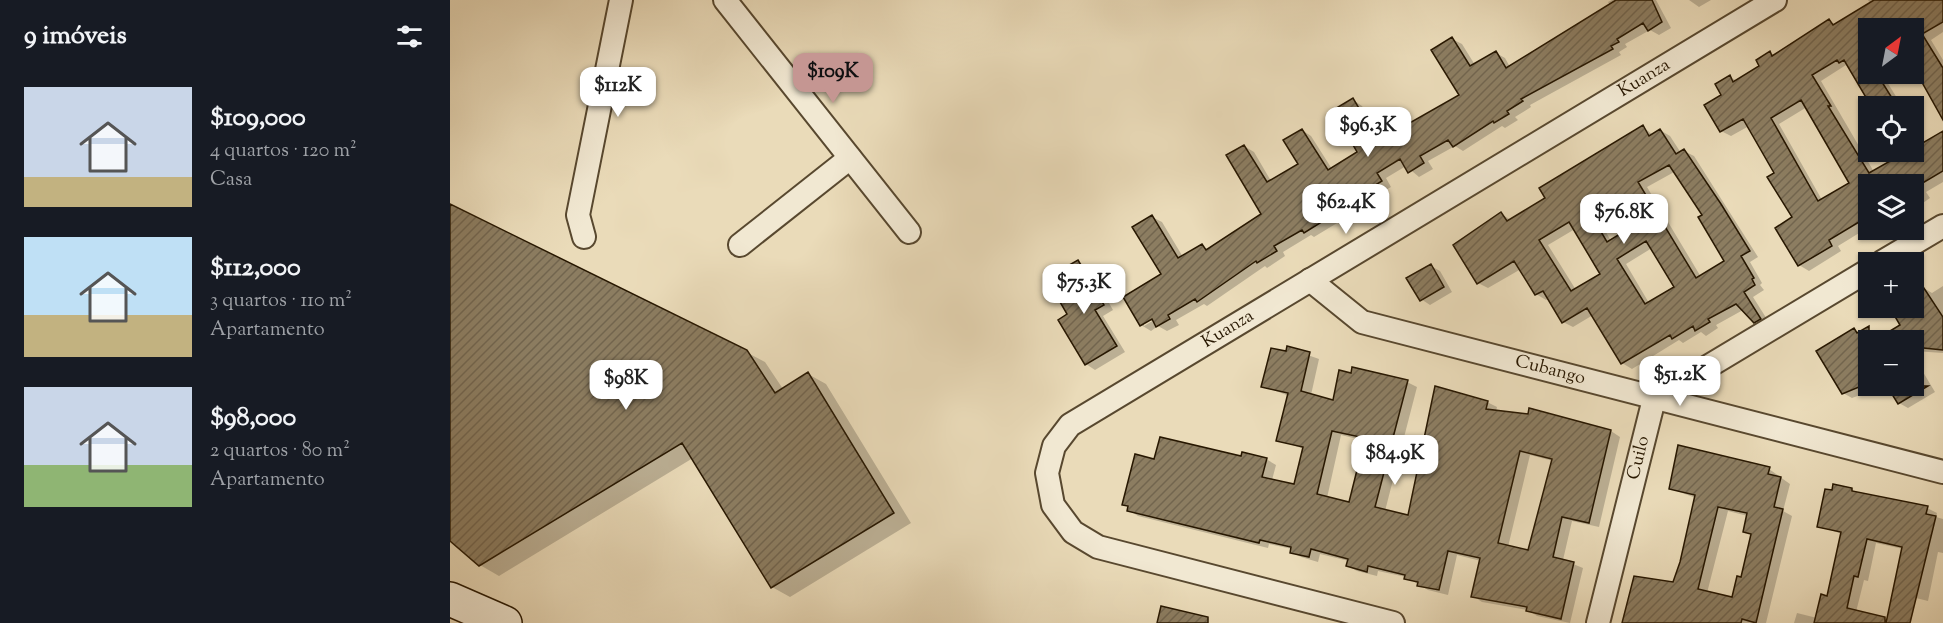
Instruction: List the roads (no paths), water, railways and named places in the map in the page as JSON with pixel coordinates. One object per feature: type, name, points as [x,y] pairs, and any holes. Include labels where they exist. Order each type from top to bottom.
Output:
[{"type":"street","points":[[584,237],[578,215],[621,0]]},
{"type":"street","points":[[725,0],[909,232]]},
{"type":"street","name":"Kuanza","points":[[1393,623],[1098,547],[1073,532],[1053,505],[1047,473],[1054,446],[1070,424],[1775,0]]},
{"type":"street","points":[[740,245],[850,158]]},
{"type":"street","points":[[1899,252],[1943,226]]},
{"type":"street","points":[[1654,399],[1858,277]]},
{"type":"street","name":"Cubango","points":[[1310,280],[1362,322],[1943,472]]},
{"type":"street","name":"Cuilo","points":[[1598,623],[1654,399]]},
{"type":"street","points":[[450,599],[505,623]]}]
